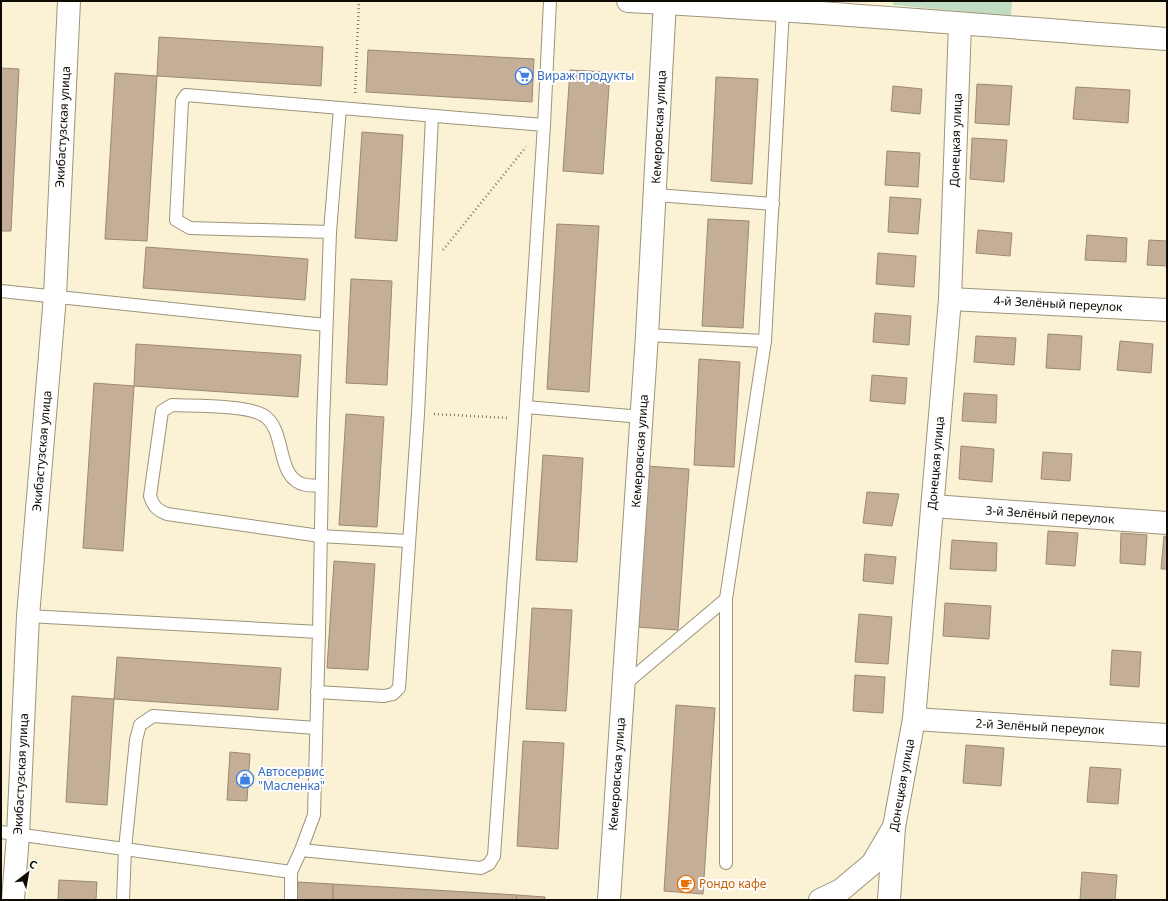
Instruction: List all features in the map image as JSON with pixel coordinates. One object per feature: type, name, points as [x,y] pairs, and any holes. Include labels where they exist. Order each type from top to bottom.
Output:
[{"type":"street","name":"Экибастузская улица","points":[[13,900],[10,834],[55,296],[69,1]]},
{"type":"street","points":[[628,1],[783,9],[1167,39]]},
{"type":"street","name":"Кемеровская улица","points":[[609,900],[656,195],[665,2]]},
{"type":"street","name":"Донецкая улица","points":[[889,900],[894,827],[914,719],[950,299],[960,24]]},
{"type":"street","name":"4-й Зелёный переулок","points":[[950,299],[1167,310]]},
{"type":"street","name":"3-й Зелёный переулок","points":[[933,506],[1167,523]]},
{"type":"street","name":"2-й Зелёный переулок","points":[[914,719],[1167,735]]},
{"type":"street","points":[[820,900],[841,890],[872,864],[894,827]]},
{"type":"lane","points":[[301,850],[481,868],[489,864],[494,856],[526,406],[544,125],[550,1]]},
{"type":"lane","points":[[726,863],[726,599],[766,341],[783,9]]},
{"type":"lane","points":[[330,232],[190,228],[176,220],[180,109],[182,101],[186,95],[544,125]]},
{"type":"lane","points":[[291,900],[291,872],[314,815],[326,325],[330,232],[340,108]]},
{"type":"lane","points":[[317,692],[384,696],[393,694],[399,688],[418,414],[423,274],[432,116]]},
{"type":"lane","points":[[656,195],[773,204]]},
{"type":"lane","points":[[1,291],[326,325]]},
{"type":"lane","points":[[647,335],[766,341]]},
{"type":"lane","points":[[321,486],[305,485],[294,479],[286,468],[273,424],[264,416],[252,410],[172,405],[162,411],[150,496],[153,505],[160,511],[167,514],[320,536],[408,541]]},
{"type":"lane","points":[[526,406],[642,416]]},
{"type":"lane","points":[[623,685],[726,599]]},
{"type":"lane","points":[[28,616],[319,632]]},
{"type":"lane","points":[[123,900],[125,849],[136,740],[140,725],[153,716],[316,728]]},
{"type":"lane","points":[[10,834],[291,872]]},
{"type":"path","points":[[354,109],[359,1]]},
{"type":"path","points":[[423,274],[544,125]]},
{"type":"path","points":[[418,414],[525,419]]},
{"type":"green space","points":[[893,1],[1012,1],[1011,16],[893,5]]},
{"type":"building","points":[[159,37],[323,47],[321,86],[157,76]]},
{"type":"building","points":[[368,50],[534,59],[532,102],[366,92]]},
{"type":"building","points":[[1,68],[19,69],[11,231],[1,231]]},
{"type":"building","points":[[570,70],[610,72],[603,174],[563,171]]},
{"type":"building","points":[[115,73],[157,76],[147,241],[105,239]]},
{"type":"building","points":[[716,77],[758,79],[752,184],[711,181]]},
{"type":"building","points":[[977,84],[1012,86],[1009,125],[975,123]]},
{"type":"building","points":[[893,86],[922,89],[920,114],[891,111]]},
{"type":"building","points":[[1076,87],[1130,90],[1128,123],[1073,119]]},
{"type":"building","points":[[362,132],[403,135],[397,241],[355,238]]},
{"type":"building","points":[[972,138],[1007,140],[1004,182],[970,179]]},
{"type":"building","points":[[887,151],[920,153],[918,187],[885,185]]},
{"type":"building","points":[[890,197],[921,199],[918,234],[888,232]]},
{"type":"building","points":[[708,219],[749,221],[743,328],[702,326]]},
{"type":"building","points":[[557,224],[599,226],[589,392],[547,389]]},
{"type":"building","points":[[978,230],[1012,233],[1010,256],[976,253]]},
{"type":"building","points":[[1087,235],[1127,238],[1126,262],[1085,260]]},
{"type":"building","points":[[1149,240],[1167,241],[1167,266],[1147,265]]},
{"type":"building","points":[[146,247],[308,259],[305,300],[143,288]]},
{"type":"building","points":[[878,253],[916,256],[914,287],[876,284]]},
{"type":"building","points":[[351,279],[392,281],[387,385],[346,383]]},
{"type":"building","points":[[875,313],[911,316],[909,345],[873,342]]},
{"type":"building","points":[[1048,334],[1082,336],[1080,370],[1046,368]]},
{"type":"building","points":[[976,336],[1016,338],[1014,365],[974,362]]},
{"type":"building","points":[[1120,341],[1153,344],[1151,373],[1117,370]]},
{"type":"building","points":[[136,344],[301,355],[298,397],[134,386]]},
{"type":"building","points":[[699,359],[740,362],[734,467],[694,465]]},
{"type":"building","points":[[872,375],[907,378],[905,404],[870,401]]},
{"type":"building","points":[[94,383],[134,386],[123,551],[83,548]]},
{"type":"building","points":[[964,393],[997,395],[996,423],[962,421]]},
{"type":"building","points":[[346,414],[384,417],[377,527],[339,525]]},
{"type":"building","points":[[961,446],[994,449],[992,482],[959,479]]},
{"type":"building","points":[[1043,452],[1072,454],[1070,481],[1041,479]]},
{"type":"building","points":[[543,455],[583,458],[577,562],[536,560]]},
{"type":"building","points":[[647,466],[689,469],[678,630],[636,627]]},
{"type":"building","points":[[867,492],[899,494],[892,526],[863,523]]},
{"type":"building","points":[[1048,531],[1078,533],[1075,566],[1046,564]]},
{"type":"building","points":[[1121,533],[1147,535],[1145,565],[1120,563]]},
{"type":"building","points":[[1164,536],[1167,537],[1167,569],[1161,569]]},
{"type":"building","points":[[952,540],[997,543],[996,571],[950,569]]},
{"type":"building","points":[[865,554],[896,557],[893,584],[863,581]]},
{"type":"building","points":[[334,561],[375,564],[368,670],[327,668]]},
{"type":"building","points":[[945,603],[991,606],[989,639],[943,636]]},
{"type":"building","points":[[532,608],[572,610],[566,711],[526,709]]},
{"type":"building","points":[[859,614],[892,617],[888,664],[855,662]]},
{"type":"building","points":[[1112,650],[1141,652],[1139,687],[1110,685]]},
{"type":"building","points":[[117,657],[281,668],[278,710],[114,699]]},
{"type":"building","points":[[855,675],[885,677],[883,713],[853,711]]},
{"type":"building","points":[[72,696],[114,699],[107,805],[66,802]]},
{"type":"building","points":[[676,705],[715,708],[703,894],[664,891]]},
{"type":"building","points":[[523,741],[564,743],[558,849],[517,846]]},
{"type":"building","points":[[966,745],[1004,748],[1001,786],[963,783]]},
{"type":"building","points":[[230,752],[250,754],[247,801],[227,800]]},
{"type":"building","points":[[1090,767],[1121,769],[1118,804],[1087,802]]},
{"type":"building","points":[[1082,872],[1117,875],[1115,900],[1080,900]]},
{"type":"building","points":[[59,880],[97,882],[96,900],[58,900]]},
{"type":"building","points":[[298,882],[333,884],[333,900],[297,900]]},
{"type":"building","points":[[333,884],[517,895],[516,900],[333,900]]},
{"type":"building","points":[[517,895],[545,897],[545,900],[516,900]]},
{"type":"place","name":"Вираж продукты","points":[[524,76]]},
{"type":"place","name":"Автосервис \"Масленка\"","points":[[245,779]]},
{"type":"place","name":"Рондо кафе","points":[[686,884]]}]
